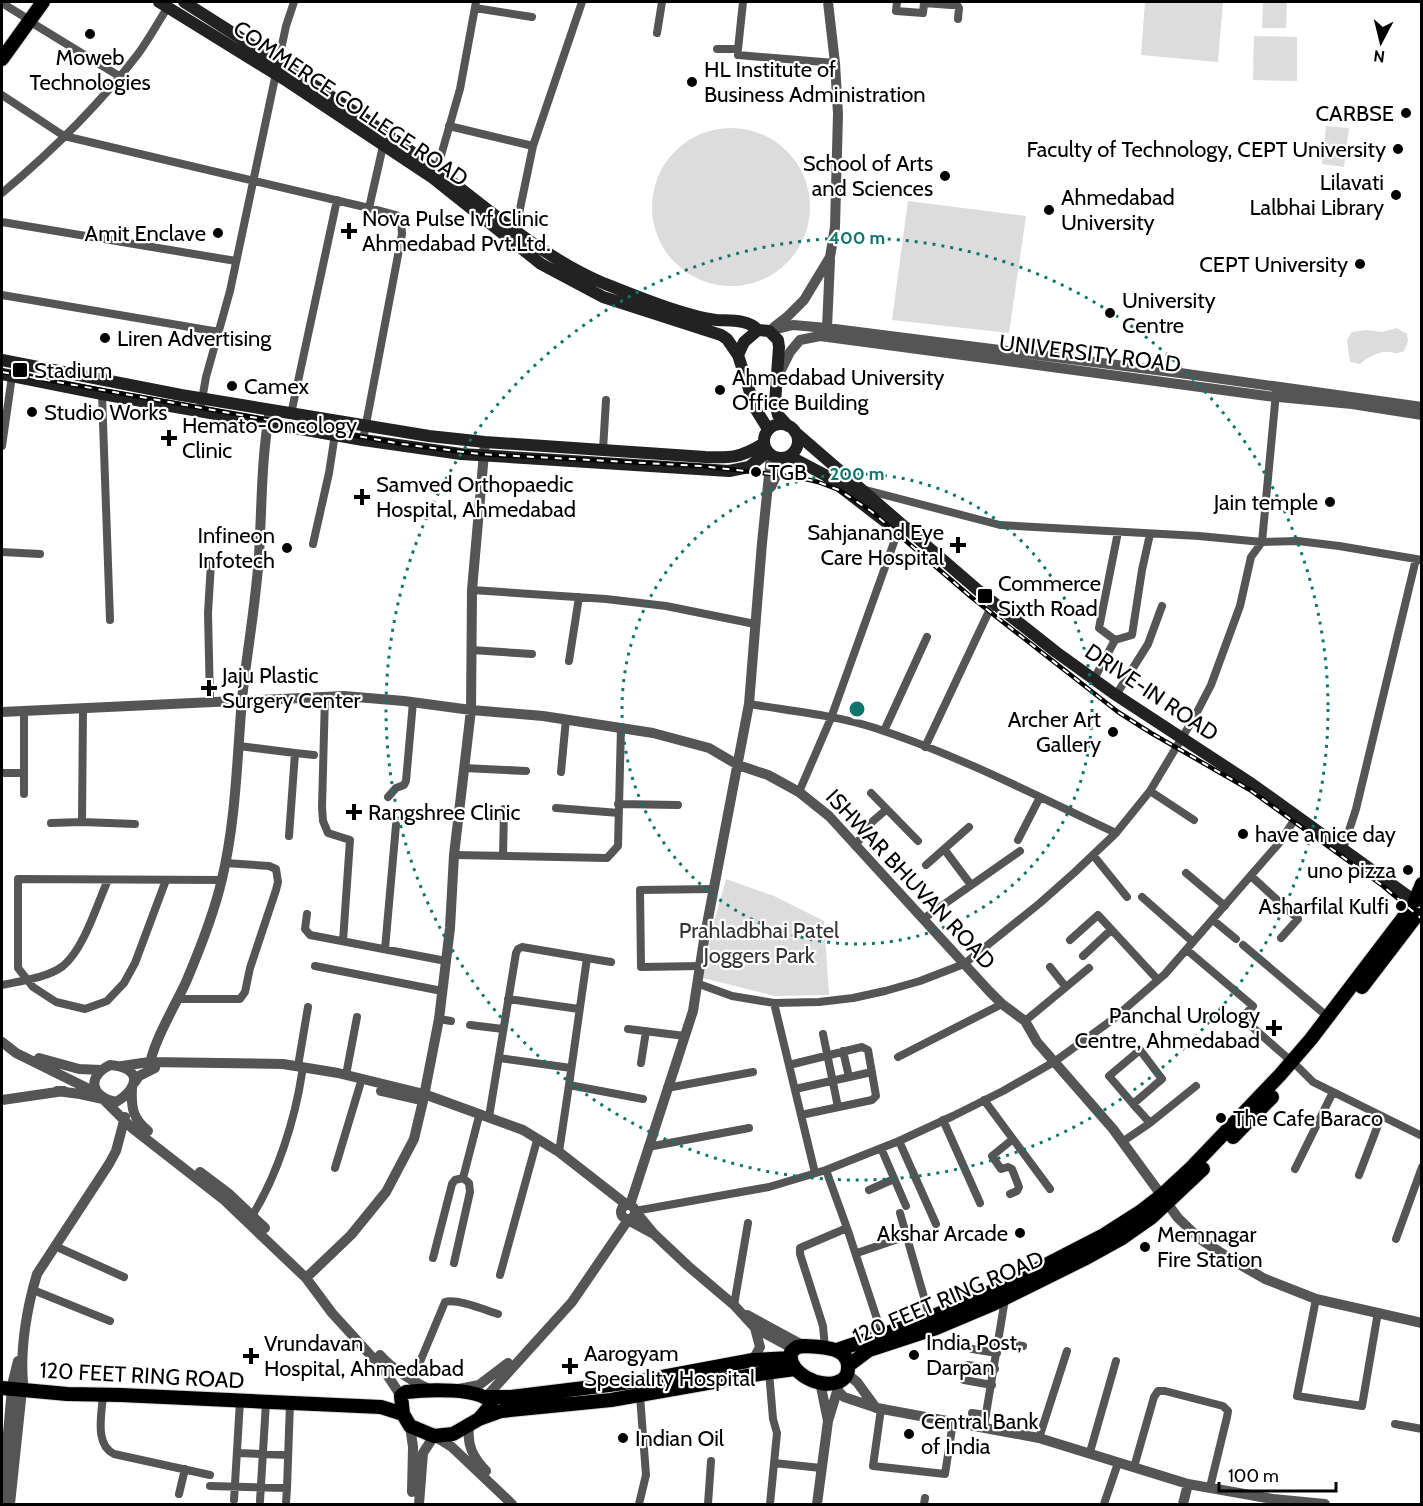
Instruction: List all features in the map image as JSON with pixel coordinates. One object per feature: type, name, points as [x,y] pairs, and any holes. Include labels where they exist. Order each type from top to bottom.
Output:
[{"type":"main road","points":[[2,59],[26,19],[33,2]]},
{"type":"main road","points":[[2,45],[43,2]]},
{"type":"main road","name":"COMMERCE COLLEGE ROAD","points":[[184,2],[383,146],[435,174],[541,264],[603,297],[721,335],[728,339],[738,355]]},
{"type":"main road","name":"COMMERCE COLLEGE ROAD","points":[[163,4],[277,69],[572,268],[603,283],[685,312],[710,319],[744,322],[764,330]]},
{"type":"main road","points":[[7,375],[102,394],[270,410],[429,436],[485,442],[730,458],[767,451],[787,457],[798,443],[791,429],[776,410],[779,346],[778,340],[764,330],[744,342],[738,355],[755,408],[768,429]]},
{"type":"main road","points":[[2,360],[201,405],[268,423],[363,440],[484,456],[729,471],[749,467],[767,451]]},
{"type":"main road","points":[[767,451],[764,436],[768,429],[777,424],[791,429]]},
{"type":"main road","name":"DRIVE-IN ROAD","points":[[791,429],[980,592],[1056,652],[1416,911]]},
{"type":"main road","name":"DRIVE-IN ROAD","points":[[787,457],[825,475],[898,531],[1051,658],[1180,742],[1252,784],[1343,849],[1416,911]]},
{"type":"main road","name":"120 FEET RING ROAD","points":[[848,1375],[868,1350],[936,1328],[1005,1299],[1122,1238],[1165,1199],[1190,1169],[1319,1043],[1416,911],[1422,884]]},
{"type":"main road","name":"120 FEET RING ROAD","points":[[1295,1064],[1328,1017],[1416,911]]},
{"type":"main road","name":"120 FEET RING ROAD","points":[[831,1349],[930,1318],[1005,1286],[1104,1235],[1165,1199]]},
{"type":"main road","points":[[486,1397],[511,1397],[646,1380],[753,1360],[831,1349],[846,1358],[848,1375],[834,1383],[820,1382],[803,1375],[796,1355]]},
{"type":"main road","points":[[434,1436],[453,1434],[501,1411],[640,1396],[769,1372],[796,1355]]},
{"type":"main road","name":"120 FEET RING ROAD","points":[[12,1385],[67,1394],[381,1407],[434,1436]]},
{"type":"main road","name":"120 FEET RING ROAD","points":[[12,1385],[120,1386],[378,1399],[401,1396],[406,1392],[440,1391],[466,1392],[486,1397]]},
{"type":"main road","points":[[401,1396],[401,1406],[406,1420]]},
{"type":"main road","points":[[474,1423],[491,1405],[490,1400],[486,1397]]},
{"type":"street","points":[[201,405],[294,2]]},
{"type":"street","points":[[516,245],[515,229],[533,146],[582,2]]},
{"type":"street","points":[[657,33],[662,2]]},
{"type":"street","points":[[717,49],[738,49],[742,2]]},
{"type":"street","points":[[828,2],[836,63],[838,114],[835,226],[831,257],[828,328]]},
{"type":"street","points":[[897,2],[896,11],[923,16],[924,3],[951,3],[959,8],[958,19]]},
{"type":"street","points":[[2,3],[119,76]]},
{"type":"street","points":[[2,193],[64,136],[119,76],[139,52],[163,4]]},
{"type":"street","points":[[435,174],[460,89],[476,5],[532,17]]},
{"type":"street","points":[[738,55],[836,63]]},
{"type":"street","points":[[2,95],[64,136],[337,200],[401,218],[403,227],[363,440]]},
{"type":"street","points":[[449,126],[533,146]]},
{"type":"street","points":[[369,208],[383,146]]},
{"type":"street","points":[[291,414],[337,200]]},
{"type":"street","points":[[2,222],[236,261]]},
{"type":"street","points":[[764,330],[787,317],[799,305],[831,257]]},
{"type":"street","points":[[2,295],[219,332]]},
{"type":"street","name":"UNIVERSITY ROAD","points":[[764,330],[793,325],[828,328],[1422,415]]},
{"type":"street","name":"UNIVERSITY ROAD","points":[[777,379],[790,352],[800,340],[820,336],[1276,392],[1422,407]]},
{"type":"street","points":[[2,446],[7,375]]},
{"type":"street","points":[[699,984],[732,996],[774,1003],[819,1002],[853,998],[920,981],[964,964],[1040,903],[1116,833],[1150,791],[1180,742],[1210,685],[1240,606],[1251,557],[1262,542],[1276,392]]},
{"type":"street","points":[[102,394],[110,620]]},
{"type":"street","points":[[603,450],[606,400]]},
{"type":"street","points":[[2,1042],[16,1053],[116,1102],[150,1065],[154,1047],[178,999],[205,934],[222,880],[231,832],[242,699],[259,556],[270,410]]},
{"type":"street","points":[[313,544],[335,435]]},
{"type":"street","points":[[309,1275],[351,1235],[386,1192],[414,1139],[424,1097],[439,1018],[446,961],[454,855],[471,710],[472,590],[485,442]]},
{"type":"street","points":[[486,1397],[573,1302],[627,1211],[693,1011],[749,704],[766,498],[767,451]]},
{"type":"street","points":[[766,498],[787,457]]},
{"type":"street","points":[[859,488],[1000,525],[1262,542],[1298,541],[1419,560],[1356,808],[1343,849]]},
{"type":"street","points":[[799,792],[831,718],[898,531]]},
{"type":"street","points":[[1115,640],[1099,628],[1118,532]]},
{"type":"street","points":[[1094,680],[1115,640],[1132,635],[1150,534]]},
{"type":"street","points":[[2,552],[40,554]]},
{"type":"street","points":[[210,702],[208,613],[211,563]]},
{"type":"street","points":[[472,590],[579,597],[666,606],[755,624]]},
{"type":"street","points":[[569,661],[579,597]]},
{"type":"street","points":[[1116,695],[1148,644],[1162,606]]},
{"type":"street","points":[[926,747],[990,609]]},
{"type":"street","points":[[884,731],[927,637]]},
{"type":"street","points":[[471,650],[532,654]]},
{"type":"street","points":[[325,696],[323,821],[328,833],[350,840],[343,941]]},
{"type":"street","name":"ISHWAR BHUVAN ROAD","points":[[2,712],[344,696],[566,719],[653,733],[709,748],[738,765],[768,775],[799,792],[829,816],[1002,1004],[1025,1021],[1037,1042],[1122,1142],[1178,1218],[1200,1239],[1265,1279],[1316,1299],[1422,1323]]},
{"type":"street","points":[[388,797],[392,791],[404,785],[406,781],[413,702]]},
{"type":"street","points":[[749,704],[831,718],[884,731],[1040,797],[1116,833]]},
{"type":"street","points":[[82,822],[83,708]]},
{"type":"street","points":[[24,711],[24,794]]},
{"type":"street","points":[[561,772],[566,719]]},
{"type":"street","points":[[454,855],[607,858],[618,846],[621,728]]},
{"type":"street","points":[[239,746],[314,755]]},
{"type":"street","points":[[289,836],[295,753]]},
{"type":"street","points":[[464,768],[526,771]]},
{"type":"street","points":[[2,773],[24,773]]},
{"type":"street","points":[[1150,791],[1194,820]]},
{"type":"street","points":[[872,793],[918,841]]},
{"type":"street","points":[[1018,840],[1040,797]]},
{"type":"street","points":[[556,808],[678,805]]},
{"type":"street","points":[[503,856],[504,809]]},
{"type":"street","points":[[855,846],[873,821],[887,809]]},
{"type":"street","points":[[300,1070],[346,1075],[424,1097],[521,1135],[555,1156],[627,1211],[769,1187],[826,1170],[899,1141],[984,1100],[1054,1062],[1112,1020],[1158,980],[1251,876],[1280,842],[1293,822]]},
{"type":"street","points":[[51,823],[135,824]]},
{"type":"street","points":[[386,949],[396,825]]},
{"type":"street","points":[[926,865],[969,827]]},
{"type":"street","points":[[944,849],[971,885]]},
{"type":"street","points":[[923,919],[1020,851]]},
{"type":"street","points":[[1093,855],[1127,897]]},
{"type":"street","points":[[178,999],[240,999],[245,992],[250,968],[276,890],[278,875],[276,869],[269,866],[225,863]]},
{"type":"street","points":[[1185,873],[1225,906]]},
{"type":"street","points":[[1251,876],[1298,919],[1281,938]]},
{"type":"street","points":[[166,880],[135,963],[124,983],[107,1001],[85,1009],[56,1002],[33,987],[18,968],[18,879],[222,880]]},
{"type":"street","points":[[2,985],[26,980],[63,966],[78,949],[108,880]]},
{"type":"street","points":[[701,966],[641,967],[640,890],[714,889]]},
{"type":"street","points":[[1142,897],[1193,942]]},
{"type":"street","points":[[307,914],[305,929],[310,935],[446,961]]},
{"type":"street","points":[[1070,940],[1098,915],[1158,980]]},
{"type":"street","points":[[1213,920],[1328,1017]]},
{"type":"street","points":[[1083,956],[1111,930]]},
{"type":"street","points":[[463,1178],[483,1119],[499,1058],[518,949],[522,947],[611,962]]},
{"type":"street","points":[[1187,950],[1253,1006],[1242,1018],[1313,1082],[1422,1136]]},
{"type":"street","points":[[559,1152],[587,958]]},
{"type":"street","points":[[315,966],[442,991]]},
{"type":"street","points":[[1050,967],[1065,986]]},
{"type":"street","points":[[1025,1021],[1089,968]]},
{"type":"street","points":[[508,999],[579,1009]]},
{"type":"street","points":[[774,1003],[815,1173]]},
{"type":"street","points":[[898,1057],[1002,1004]]},
{"type":"street","points":[[252,1216],[264,1197],[299,1090],[308,1006]]},
{"type":"street","points":[[346,1075],[357,1017]]},
{"type":"street","points":[[439,1018],[451,1021]]},
{"type":"street","points":[[470,1024],[503,1029]]},
{"type":"street","points":[[628,1029],[685,1036]]},
{"type":"street","points":[[641,1063],[646,1031]]},
{"type":"street","points":[[823,1034],[838,1107]]},
{"type":"street","points":[[2,1037],[28,1054],[54,1063],[79,1069],[101,1070]]},
{"type":"street","points":[[789,1065],[862,1047],[868,1050],[876,1096],[872,1100],[801,1115]]},
{"type":"street","points":[[1133,1104],[1162,1079],[1140,1050],[1109,1077],[1133,1104],[1150,1123]]},
{"type":"street","points":[[843,1051],[849,1077]]},
{"type":"street","points":[[499,1058],[571,1068]]},
{"type":"street","points":[[401,1396],[384,1370],[332,1313],[309,1275],[223,1199],[115,1113],[100,1096],[95,1078],[101,1070],[110,1065],[283,1064],[360,1085],[424,1097]]},
{"type":"street","points":[[122,1066],[132,1073],[132,1101],[136,1122],[228,1193],[252,1216],[309,1275],[389,1365],[412,1381],[440,1391],[479,1385],[504,1368],[568,1299],[627,1211]]},
{"type":"street","points":[[667,1088],[753,1072]]},
{"type":"street","points":[[795,1089],[872,1072]]},
{"type":"street","points":[[335,1168],[360,1085]]},
{"type":"street","points":[[569,1085],[643,1099]]},
{"type":"street","points":[[1122,1142],[1196,1086]]},
{"type":"street","points":[[2,1100],[57,1091],[100,1096]]},
{"type":"street","points":[[1295,1169],[1333,1092]]},
{"type":"street","points":[[984,1100],[1050,1188]]},
{"type":"street","points":[[10,1504],[12,1385],[22,1368],[37,1274],[57,1247],[109,1164],[116,1151],[132,1101]]},
{"type":"street","points":[[2,1502],[12,1385],[17,1368],[26,1292],[32,1272],[105,1161],[115,1135],[115,1113]]},
{"type":"street","points":[[1359,1175],[1381,1117]]},
{"type":"street","points":[[483,1119],[523,1130],[559,1152],[688,1266],[796,1355]]},
{"type":"street","points":[[943,1120],[980,1203]]},
{"type":"street","points":[[648,1147],[750,1128]]},
{"type":"street","points":[[1010,1194],[1017,1191],[1019,1186],[1012,1169],[1008,1167],[1001,1169],[992,1156],[1013,1139]]},
{"type":"street","points":[[899,1141],[936,1224]]},
{"type":"street","points":[[500,1275],[536,1144]]},
{"type":"street","points":[[881,1148],[906,1206]]},
{"type":"street","points":[[1396,1239],[1422,1167]]},
{"type":"street","points":[[826,1170],[857,1253],[882,1334]]},
{"type":"street","points":[[433,1258],[452,1184],[455,1180],[463,1178]]},
{"type":"street","points":[[454,1263],[470,1192],[468,1183],[463,1178]]},
{"type":"street","points":[[868,1190],[894,1179]]},
{"type":"street","points":[[900,1213],[930,1318]]},
{"type":"street","points":[[736,1307],[748,1223]]},
{"type":"street","points":[[831,1349],[800,1248],[847,1228]]},
{"type":"street","points":[[857,1253],[907,1236]]},
{"type":"street","points":[[57,1247],[124,1276]]},
{"type":"street","points":[[33,1290],[110,1322]]},
{"type":"street","points":[[985,1421],[1005,1299]]},
{"type":"street","points":[[1316,1299],[1297,1396],[1362,1406],[1378,1312]]},
{"type":"street","points":[[412,1381],[445,1302],[458,1302],[498,1314]]},
{"type":"street","points":[[736,1307],[755,1328],[796,1355]]},
{"type":"street","points":[[753,1360],[760,1347],[755,1328]]},
{"type":"street","points":[[999,1342],[1023,1346]]},
{"type":"street","points":[[972,1349],[997,1353]]},
{"type":"street","points":[[1039,1438],[1066,1351]]},
{"type":"street","points":[[1090,1452],[1116,1361]]},
{"type":"street","points":[[968,1365],[995,1369]]},
{"type":"street","points":[[508,1371],[503,1387],[511,1397]]},
{"type":"street","points":[[769,1372],[773,1419],[777,1433],[770,1504]]},
{"type":"street","points":[[848,1375],[879,1409],[873,1466],[945,1474],[953,1422]]},
{"type":"street","points":[[848,1375],[844,1396],[879,1409],[953,1422],[985,1421]]},
{"type":"street","points":[[817,1504],[828,1421],[848,1375]]},
{"type":"street","points":[[964,1380],[992,1385]]},
{"type":"street","points":[[820,1382],[828,1421]]},
{"type":"street","points":[[1134,1467],[1154,1397],[1158,1391],[1223,1406],[1228,1411],[1227,1418],[1210,1487]]},
{"type":"street","points":[[103,1394],[102,1440],[106,1450],[114,1454],[210,1475]]},
{"type":"street","points":[[639,1504],[646,1475],[640,1396]]},
{"type":"street","points":[[234,1500],[240,1401]]},
{"type":"street","points":[[260,1501],[266,1402]]},
{"type":"street","points":[[286,1503],[290,1403]]},
{"type":"street","points":[[972,1413],[985,1421],[1188,1484],[1273,1499],[1325,1504]]},
{"type":"street","points":[[406,1420],[414,1447],[412,1504]]},
{"type":"street","points":[[474,1423],[468,1440],[471,1452],[483,1468],[521,1504]]},
{"type":"street","points":[[1395,1424],[1422,1429]]},
{"type":"street","points":[[419,1504],[423,1453],[434,1436],[452,1447],[512,1504]]},
{"type":"street","points":[[238,1453],[288,1455]]},
{"type":"street","points":[[708,1504],[711,1461]]},
{"type":"street","points":[[1104,1504],[1118,1462]]},
{"type":"street","points":[[774,1464],[820,1468]]},
{"type":"street","points":[[179,1494],[185,1470]]},
{"type":"street","points":[[1183,1504],[1188,1484]]},
{"type":"street","points":[[210,1486],[287,1488]]},
{"type":"green space","points":[[1145,2],[1223,2],[1218,62],[1141,55]]},
{"type":"green space","points":[[1263,2],[1287,2],[1286,28],[1262,28]]},
{"type":"green space","points":[[1254,36],[1297,37],[1297,81],[1253,80]]},
{"type":"green space","points":[[1326,126],[1349,128],[1344,167],[1322,164]]},
{"type":"green space","points":[[731,128],[761,134],[775,141],[787,151],[797,163],[804,177],[810,207],[804,237],[797,251],[787,263],[775,273],[761,280],[731,286],[701,280],[687,273],[675,263],[665,251],[658,237],[652,207],[658,177],[665,163],[675,151],[687,141],[701,134]]},
{"type":"green space","points":[[908,201],[1026,216],[1009,333],[892,320]]},
{"type":"green space","points":[[1397,328],[1407,334],[1408,341],[1404,351],[1378,353],[1360,364],[1350,362],[1347,340],[1352,332],[1366,330],[1382,332]]},
{"type":"green space","name":"Prahladbhai Patel Joggers Park","points":[[726,879],[774,896],[824,921],[829,995],[775,996],[703,978],[712,929]]},
{"type":"railway","points":[[2,372],[402,444],[479,454],[701,466],[797,477],[839,490],[871,511],[971,597],[1118,712],[1250,790],[1383,886],[1422,919]]},
{"type":"place","name":"Moweb Technologies","points":[[90,34]]},
{"type":"place","name":"HL Institute of Business Administration","points":[[692,82]]},
{"type":"place","name":"CARBSE","points":[[1406,113]]},
{"type":"place","name":"Faculty of Technology, CEPT University","points":[[1398,149]]},
{"type":"place","name":"School of Arts and Sciences","points":[[945,176]]},
{"type":"place","name":"Lilavati Lalbhai Library","points":[[1396,195]]},
{"type":"place","name":"Ahmedabad University","points":[[1049,210]]},
{"type":"place","name":"Nova Pulse Ivf Clinic Ahmedabad Pvt.Ltd.","points":[[349,231]]},
{"type":"place","name":"Amit Enclave","points":[[218,233]]},
{"type":"place","name":"CEPT University","points":[[1360,264]]},
{"type":"place","name":"University Centre","points":[[1110,313]]},
{"type":"place","name":"Liren Advertising","points":[[105,338]]},
{"type":"place","name":"Stadium","points":[[20,370]]},
{"type":"place","name":"Camex","points":[[232,386]]},
{"type":"place","name":"Ahmedabad University Office Building","points":[[720,390]]},
{"type":"place","name":"Studio Works","points":[[32,412]]},
{"type":"place","name":"Hemato-Oncology Clinic","points":[[169,438]]},
{"type":"place","name":"TGB","points":[[756,472]]},
{"type":"place","name":"Samved Orthopaedic Hospital, Ahmedabad","points":[[362,497]]},
{"type":"place","name":"Jain temple","points":[[1330,502]]},
{"type":"place","name":"Sahjanand Eye Care Hospital","points":[[958,545]]},
{"type":"place","name":"Infineon Infotech","points":[[287,548]]},
{"type":"place","name":"Commerce Sixth Road","points":[[985,596]]},
{"type":"place","name":"Jaju Plastic Surgery Center","points":[[209,688]]},
{"type":"place","name":"Archer Art Gallery","points":[[1113,732]]},
{"type":"place","name":"Rangshree Clinic","points":[[354,812]]},
{"type":"place","name":"have a nice day","points":[[1243,834]]},
{"type":"place","name":"uno pizza","points":[[1408,870]]},
{"type":"place","name":"Asharfilal Kulfi","points":[[1401,906]]},
{"type":"place","name":"Panchal Urology Centre, Ahmedabad","points":[[1274,1028]]},
{"type":"place","name":"The Cafe Baraco","points":[[1221,1118]]},
{"type":"place","name":"Akshar Arcade","points":[[1020,1233]]},
{"type":"place","name":"Memnagar Fire Station","points":[[1145,1247]]},
{"type":"place","name":"India Post, Darpan","points":[[914,1355]]},
{"type":"place","name":"Vrundavan Hospital, Ahmedabad","points":[[251,1356]]},
{"type":"place","name":"Aarogyam Speciality Hospital","points":[[570,1366]]},
{"type":"place","name":"Central Bank of India","points":[[909,1434]]},
{"type":"place","name":"Indian Oil","points":[[623,1438]]}]
